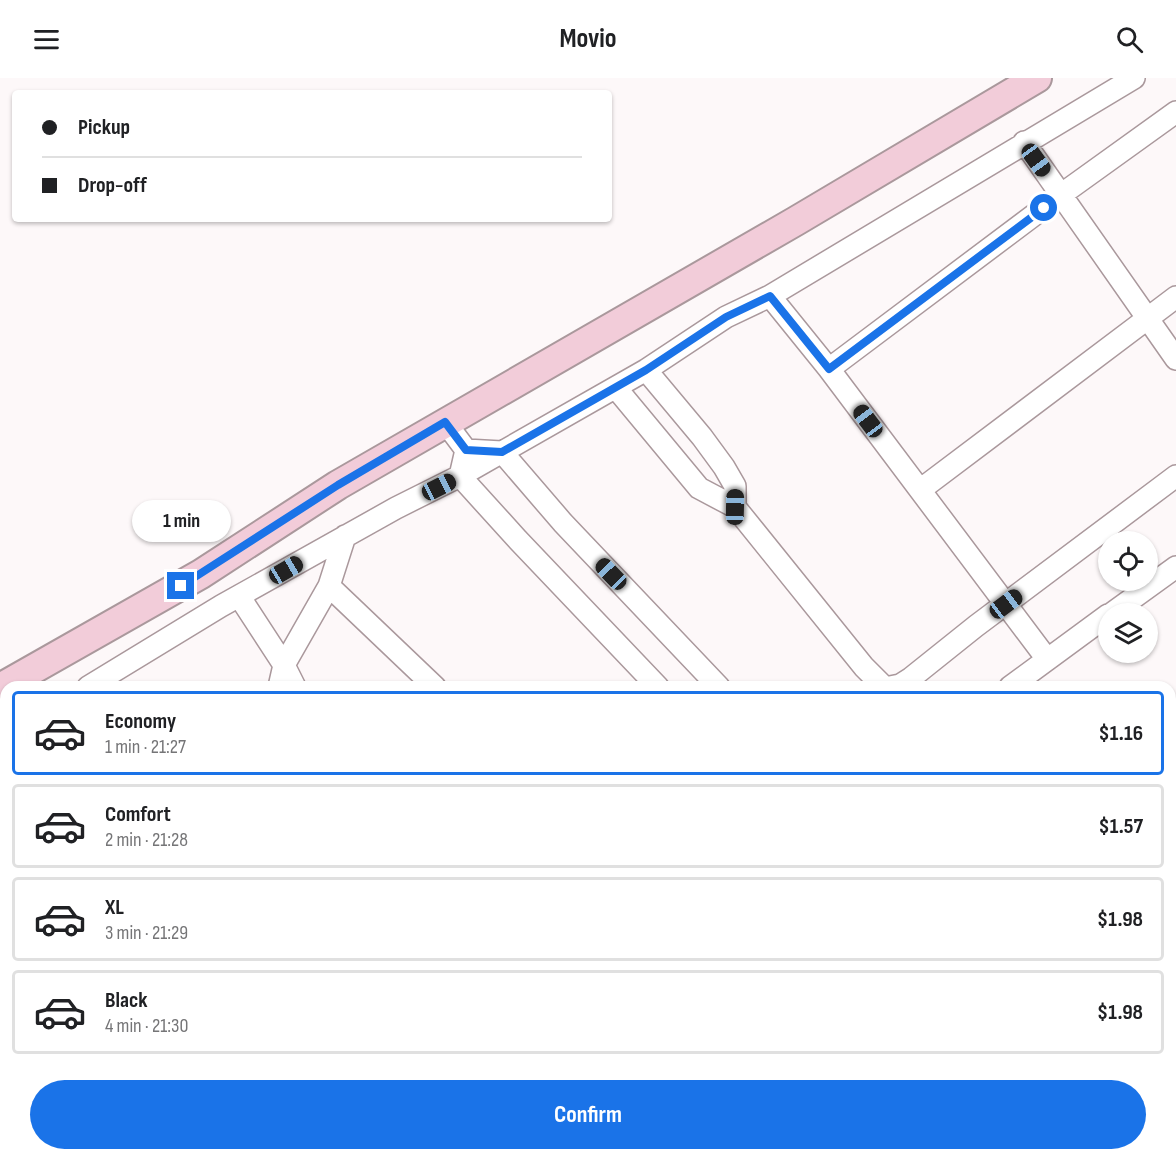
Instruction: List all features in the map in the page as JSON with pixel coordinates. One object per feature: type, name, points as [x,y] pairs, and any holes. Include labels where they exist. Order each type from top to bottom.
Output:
[{"type":"main road","points":[[12,681],[201,574],[338,485],[445,422],[796,221],[1037,78]]},
{"type":"street","points":[[98,681],[239,596],[345,536],[460,476],[616,388],[726,317],[770,296],[1134,78]]},
{"type":"street","points":[[829,369],[1062,194],[1176,112]]},
{"type":"street","points":[[1024,142],[1176,359]]},
{"type":"street","points":[[770,296],[829,369],[1047,659]]},
{"type":"street","points":[[920,490],[1176,297]]},
{"type":"street","points":[[646,370],[724,467],[735,486],[735,507]]},
{"type":"street","points":[[616,388],[699,488],[735,507],[864,668],[878,681]]},
{"type":"street","points":[[445,422],[466,450],[460,476]]},
{"type":"street","points":[[466,450],[502,452],[563,523],[713,681]]},
{"type":"street","points":[[460,476],[652,681]]},
{"type":"street","points":[[906,681],[1176,476]]},
{"type":"street","points":[[280,681],[284,665],[330,586],[345,536]]},
{"type":"street","points":[[1125,603],[1176,567]]},
{"type":"street","points":[[330,586],[429,681]]},
{"type":"street","points":[[239,596],[292,681]]},
{"type":"street","points":[[1018,681],[1098,623]]},
{"type":"route","points":[[181,586],[338,485],[445,422],[466,450],[502,452],[646,370],[726,317],[770,296],[829,369],[1044,208]]}]
